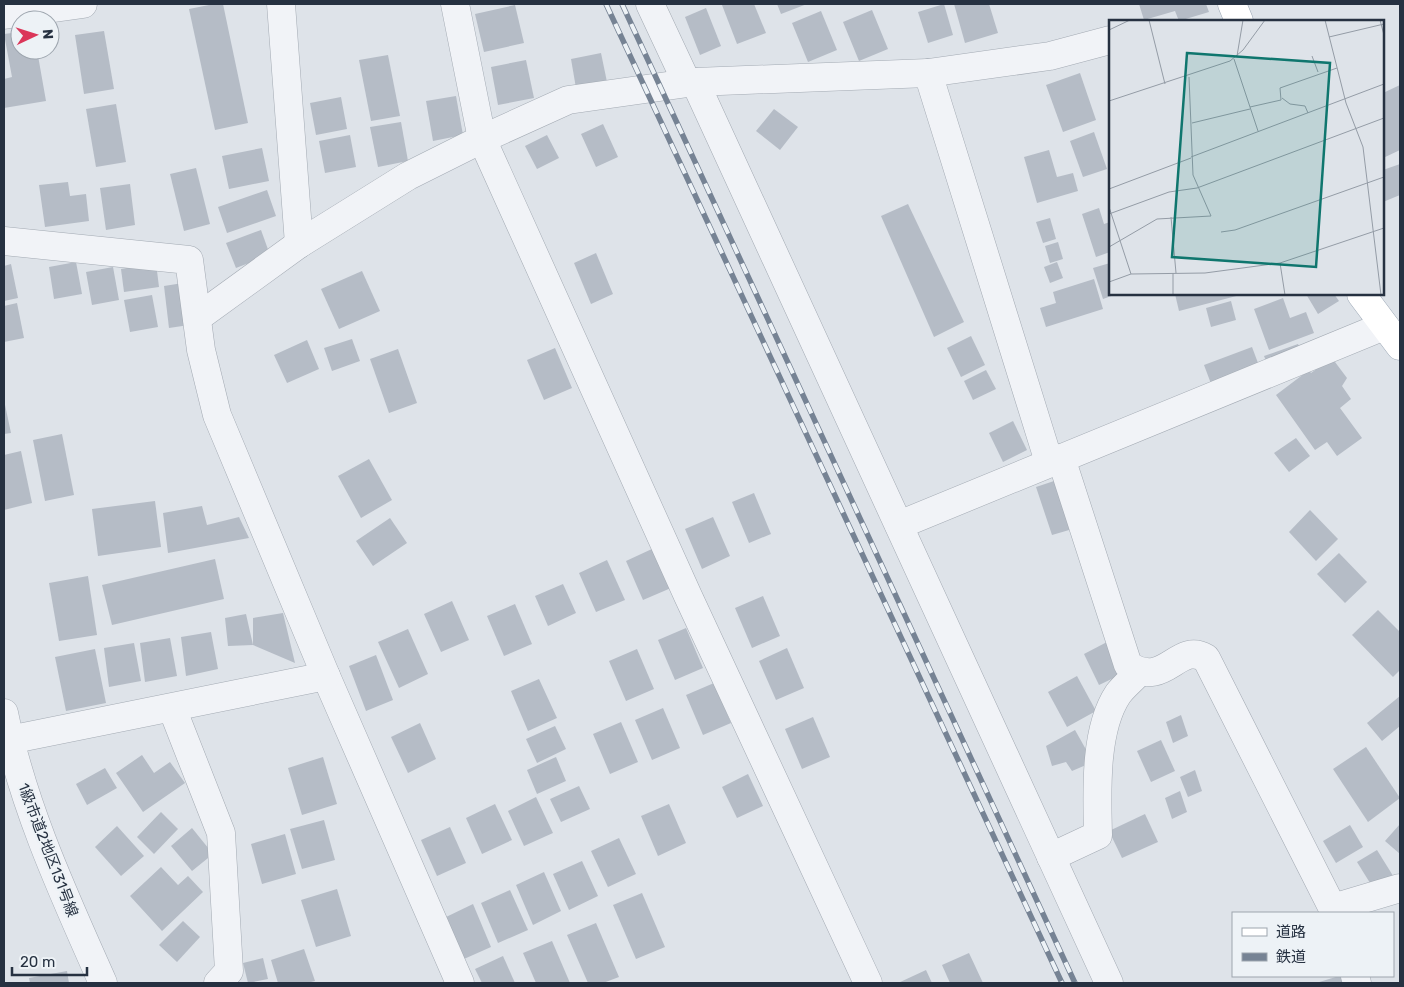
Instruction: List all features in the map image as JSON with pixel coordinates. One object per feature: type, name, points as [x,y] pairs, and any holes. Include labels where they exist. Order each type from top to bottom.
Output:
[{"type":"main road","points":[[1232,4],[1239,20]]},
{"type":"main road","points":[[1362,295],[1392,336]]},
{"type":"street","points":[[4,15],[83,4]]},
{"type":"street","points":[[281,4],[299,244]]},
{"type":"street","points":[[454,4],[482,139],[692,606],[868,983]]},
{"type":"street","points":[[650,4],[691,82],[899,525],[1109,983]]},
{"type":"street","points":[[197,318],[299,244],[408,176],[482,139],[568,100],[691,82],[928,72],[1050,56],[1109,40]]},
{"type":"street","points":[[928,72],[1055,460],[1128,664],[1140,672],[1158,672],[1188,654],[1199,654],[1206,658],[1334,911],[1400,888]]},
{"type":"street","points":[[4,242],[189,260],[201,350],[217,414],[326,676],[460,983]]},
{"type":"street","points":[[899,525],[1055,460],[1392,336]]},
{"type":"street","points":[[1051,857],[1098,834],[1098,763],[1103,732],[1118,695],[1140,672]]},
{"type":"street","points":[[6,741],[326,676]]},
{"type":"street","points":[[172,708],[221,833],[229,971],[218,983]]},
{"type":"street","name":"1級市道2地区131号線","points":[[4,713],[6,741],[32,814],[103,983]]},
{"type":"building","points":[[223,4],[248,123],[215,130],[189,9]]},
{"type":"building","points":[[754,4],[766,33],[737,44],[722,5]]},
{"type":"building","points":[[777,4],[807,4],[781,14]]},
{"type":"building","points":[[944,4],[953,35],[928,43],[918,12]]},
{"type":"building","points":[[954,4],[989,4],[998,33],[965,43]]},
{"type":"building","points":[[1139,4],[1206,4],[1209,12],[1179,20],[1175,11],[1144,20]]},
{"type":"building","points":[[515,5],[524,43],[484,52],[475,14]]},
{"type":"building","points":[[706,8],[721,46],[700,55],[685,17]]},
{"type":"building","points":[[872,10],[888,49],[859,61],[843,22]]},
{"type":"building","points":[[821,11],[837,50],[808,62],[792,23]]},
{"type":"building","points":[[104,31],[114,89],[84,94],[75,35]]},
{"type":"building","points":[[10,33],[10,60],[39,60],[46,101],[4,108],[4,79],[12,77],[4,34]]},
{"type":"building","points":[[601,53],[607,82],[576,88],[571,59]]},
{"type":"building","points":[[388,55],[400,116],[371,121],[359,60]]},
{"type":"building","points":[[526,60],[534,98],[498,105],[491,67]]},
{"type":"building","points":[[1080,73],[1096,120],[1063,132],[1046,85]]},
{"type":"building","points":[[1400,85],[1400,150],[1384,158],[1384,93]]},
{"type":"building","points":[[456,96],[463,135],[433,141],[426,101]]},
{"type":"building","points":[[341,97],[347,129],[316,135],[310,103]]},
{"type":"building","points":[[116,104],[126,162],[96,167],[86,109]]},
{"type":"building","points":[[774,109],[798,127],[780,150],[756,131]]},
{"type":"building","points":[[401,122],[408,161],[378,167],[370,127]]},
{"type":"building","points":[[603,124],[618,157],[596,167],[581,134]]},
{"type":"building","points":[[1094,132],[1107,169],[1083,177],[1070,141]]},
{"type":"building","points":[[350,135],[356,167],[325,173],[319,141]]},
{"type":"building","points":[[547,135],[559,158],[537,169],[525,146]]},
{"type":"building","points":[[262,148],[269,181],[229,189],[222,156]]},
{"type":"building","points":[[1049,150],[1057,177],[1073,173],[1078,191],[1037,203],[1024,157]]},
{"type":"building","points":[[1400,164],[1400,195],[1384,202],[1384,170]]},
{"type":"building","points":[[196,168],[210,224],[184,231],[170,174]]},
{"type":"building","points":[[68,182],[70,196],[86,194],[89,221],[45,227],[39,185]]},
{"type":"building","points":[[130,184],[135,225],[106,230],[100,188]]},
{"type":"building","points":[[267,190],[276,216],[227,233],[218,207]]},
{"type":"building","points":[[908,204],[964,322],[934,337],[881,216]]},
{"type":"building","points":[[1099,208],[1104,224],[1109,222],[1109,252],[1096,257],[1082,214]]},
{"type":"building","points":[[1050,218],[1056,239],[1043,243],[1036,222]]},
{"type":"building","points":[[261,230],[270,255],[236,268],[226,243]]},
{"type":"building","points":[[1058,242],[1063,259],[1050,263],[1045,246]]},
{"type":"building","points":[[596,253],[613,294],[591,304],[574,263]]},
{"type":"building","points":[[76,262],[82,294],[54,299],[49,267]]},
{"type":"building","points":[[1057,262],[1063,278],[1050,283],[1044,267]]},
{"type":"building","points":[[156,263],[159,287],[124,292],[121,269]]},
{"type":"building","points":[[1109,263],[1109,295],[1114,295],[1103,299],[1093,268]]},
{"type":"building","points":[[11,264],[18,298],[4,301],[4,266]]},
{"type":"building","points":[[113,267],[119,300],[92,305],[86,272]]},
{"type":"building","points":[[362,271],[380,311],[339,329],[321,289]]},
{"type":"building","points":[[1094,279],[1103,309],[1046,327],[1040,308],[1056,303],[1053,292]]},
{"type":"building","points":[[183,283],[189,325],[169,328],[164,286]]},
{"type":"building","points":[[152,295],[158,327],[130,332],[124,300]]},
{"type":"building","points":[[1175,295],[1240,295],[1179,311]]},
{"type":"building","points":[[1307,295],[1335,295],[1339,301],[1318,314]]},
{"type":"building","points":[[1283,298],[1290,318],[1306,312],[1314,333],[1269,350],[1254,309]]},
{"type":"building","points":[[1231,301],[1236,320],[1211,327],[1206,308]]},
{"type":"building","points":[[17,303],[24,338],[4,342],[4,306]]},
{"type":"building","points":[[971,336],[985,365],[961,377],[947,348]]},
{"type":"building","points":[[352,339],[360,361],[332,371],[324,348]]},
{"type":"building","points":[[307,340],[319,369],[287,383],[274,355]]},
{"type":"building","points":[[1298,344],[1302,355],[1269,368],[1264,356]]},
{"type":"building","points":[[1252,347],[1261,371],[1213,389],[1204,365]]},
{"type":"building","points":[[555,348],[572,388],[544,400],[527,360]]},
{"type":"building","points":[[398,349],[417,403],[389,413],[370,359]]},
{"type":"building","points":[[1332,358],[1347,378],[1342,386],[1351,399],[1340,408],[1362,438],[1337,456],[1327,442],[1315,450],[1276,395],[1309,370],[1311,373]]},
{"type":"building","points":[[986,370],[996,389],[973,400],[964,381]]},
{"type":"building","points":[[4,400],[11,433],[4,434]]},
{"type":"building","points":[[1013,421],[1027,450],[1003,462],[989,433]]},
{"type":"building","points":[[62,434],[74,495],[45,501],[33,440]]},
{"type":"building","points":[[1296,438],[1310,456],[1289,472],[1274,453]]},
{"type":"building","points":[[21,451],[32,503],[4,510],[4,455]]},
{"type":"building","points":[[369,459],[392,500],[361,518],[338,476]]},
{"type":"building","points":[[1060,479],[1076,528],[1052,535],[1036,487]]},
{"type":"building","points":[[754,493],[771,534],[749,543],[732,502]]},
{"type":"building","points":[[155,501],[161,547],[98,556],[92,509]]},
{"type":"building","points":[[202,506],[207,525],[239,517],[249,538],[168,553],[163,513]]},
{"type":"building","points":[[1310,510],[1338,539],[1316,561],[1289,532]]},
{"type":"building","points":[[713,517],[730,556],[702,569],[685,529]]},
{"type":"building","points":[[390,518],[407,543],[373,566],[356,541]]},
{"type":"building","points":[[654,548],[671,588],[643,600],[626,561]]},
{"type":"building","points":[[1339,553],[1367,582],[1345,603],[1317,574]]},
{"type":"building","points":[[215,559],[224,599],[112,625],[102,585]]},
{"type":"building","points":[[607,560],[625,600],[596,612],[579,573]]},
{"type":"building","points":[[88,576],[97,635],[59,641],[49,583]]},
{"type":"building","points":[[563,584],[576,613],[548,626],[535,596]]},
{"type":"building","points":[[763,596],[780,636],[752,648],[735,608]]},
{"type":"building","points":[[452,601],[469,640],[441,652],[424,614]]},
{"type":"building","points":[[515,604],[532,644],[504,656],[487,616]]},
{"type":"building","points":[[1378,610],[1400,632],[1400,670],[1393,677],[1352,635]]},
{"type":"building","points":[[283,613],[295,663],[253,645],[253,618]]},
{"type":"building","points":[[246,614],[253,645],[228,646],[225,618]]},
{"type":"building","points":[[686,628],[703,668],[675,680],[658,640]]},
{"type":"building","points":[[408,629],[428,674],[399,688],[378,642]]},
{"type":"building","points":[[211,632],[218,669],[186,676],[181,637]]},
{"type":"building","points":[[170,638],[177,676],[145,682],[140,643]]},
{"type":"building","points":[[1107,642],[1122,674],[1099,685],[1084,654]]},
{"type":"building","points":[[134,643],[141,681],[109,687],[104,648]]},
{"type":"building","points":[[787,648],[804,688],[776,700],[759,661]]},
{"type":"building","points":[[95,649],[106,703],[66,711],[55,657]]},
{"type":"building","points":[[637,649],[654,689],[626,701],[609,661]]},
{"type":"building","points":[[376,655],[393,700],[366,711],[349,666]]},
{"type":"building","points":[[1077,676],[1096,711],[1067,727],[1048,692]]},
{"type":"building","points":[[539,679],[557,718],[528,731],[511,691]]},
{"type":"building","points":[[714,683],[731,723],[703,735],[686,695]]},
{"type":"building","points":[[1400,696],[1400,726],[1382,741],[1367,723]]},
{"type":"building","points":[[663,708],[680,748],[652,760],[635,720]]},
{"type":"building","points":[[1181,715],[1188,736],[1173,743],[1166,722]]},
{"type":"building","points":[[813,717],[830,757],[802,769],[785,729]]},
{"type":"building","points":[[621,722],[638,762],[610,774],[593,734]]},
{"type":"building","points":[[420,723],[436,759],[408,773],[391,737]]},
{"type":"building","points":[[555,726],[566,749],[537,763],[526,739]]},
{"type":"building","points":[[1075,730],[1093,762],[1072,771],[1066,762],[1052,766],[1046,746]]},
{"type":"building","points":[[1161,740],[1175,771],[1151,782],[1137,751]]},
{"type":"building","points":[[1366,747],[1400,798],[1368,822],[1333,769]]},
{"type":"building","points":[[142,755],[154,773],[170,762],[185,783],[143,812],[116,773]]},
{"type":"building","points":[[323,757],[337,804],[302,815],[288,768]]},
{"type":"building","points":[[556,757],[566,781],[537,794],[527,770]]},
{"type":"building","points":[[105,768],[117,788],[87,805],[76,784]]},
{"type":"building","points":[[1195,770],[1202,791],[1188,797],[1180,777]]},
{"type":"building","points":[[748,774],[763,806],[737,818],[722,787]]},
{"type":"building","points":[[579,786],[590,809],[561,822],[550,799]]},
{"type":"building","points":[[1180,791],[1187,812],[1172,819],[1165,798]]},
{"type":"building","points":[[536,797],[553,833],[524,846],[508,811]]},
{"type":"building","points":[[495,804],[512,840],[482,854],[466,818]]},
{"type":"building","points":[[669,804],[686,843],[658,856],[641,816]]},
{"type":"building","points":[[161,812],[178,829],[154,854],[137,837]]},
{"type":"building","points":[[1145,814],[1158,842],[1122,858],[1109,831]]},
{"type":"building","points":[[324,820],[335,860],[302,869],[290,829]]},
{"type":"building","points":[[1400,824],[1400,854],[1385,841]]},
{"type":"building","points":[[1350,825],[1363,847],[1336,863],[1323,841]]},
{"type":"building","points":[[117,826],[144,856],[121,876],[95,847]]},
{"type":"building","points":[[450,827],[466,863],[437,876],[421,840]]},
{"type":"building","points":[[192,828],[213,854],[192,871],[171,846]]},
{"type":"building","points":[[285,834],[296,874],[262,884],[251,844]]},
{"type":"building","points":[[619,838],[636,874],[608,887],[591,851]]},
{"type":"building","points":[[1377,850],[1395,879],[1375,891],[1357,862]]},
{"type":"building","points":[[582,861],[598,896],[569,910],[553,874]]},
{"type":"building","points":[[161,867],[178,885],[188,876],[203,892],[162,931],[130,896]]},
{"type":"building","points":[[544,872],[561,911],[533,925],[516,885]]},
{"type":"building","points":[[337,889],[351,936],[316,947],[301,900]]},
{"type":"building","points":[[510,890],[528,930],[498,943],[481,903]]},
{"type":"building","points":[[642,893],[665,947],[636,959],[613,905]]},
{"type":"building","points":[[473,904],[491,947],[464,959],[444,918]]},
{"type":"building","points":[[183,921],[200,937],[177,962],[159,945]]},
{"type":"building","points":[[596,923],[619,977],[603,983],[588,983],[567,935]]},
{"type":"building","points":[[552,941],[570,983],[536,983],[523,953]]},
{"type":"building","points":[[304,949],[315,981],[307,983],[278,983],[271,960]]},
{"type":"building","points":[[969,953],[983,983],[950,983],[942,965]]},
{"type":"building","points":[[503,956],[515,983],[482,983],[475,969]]},
{"type":"building","points":[[263,958],[268,979],[248,983],[243,963]]},
{"type":"building","points":[[926,970],[932,983],[898,983]]},
{"type":"building","points":[[67,971],[69,983],[30,983],[29,978]]},
{"type":"building","points":[[1336,977],[1346,977],[1348,983],[1316,983]]},
{"type":"railway","points":[[606,4],[1062,983]]},
{"type":"railway","points":[[622,4],[1075,983]]}]
